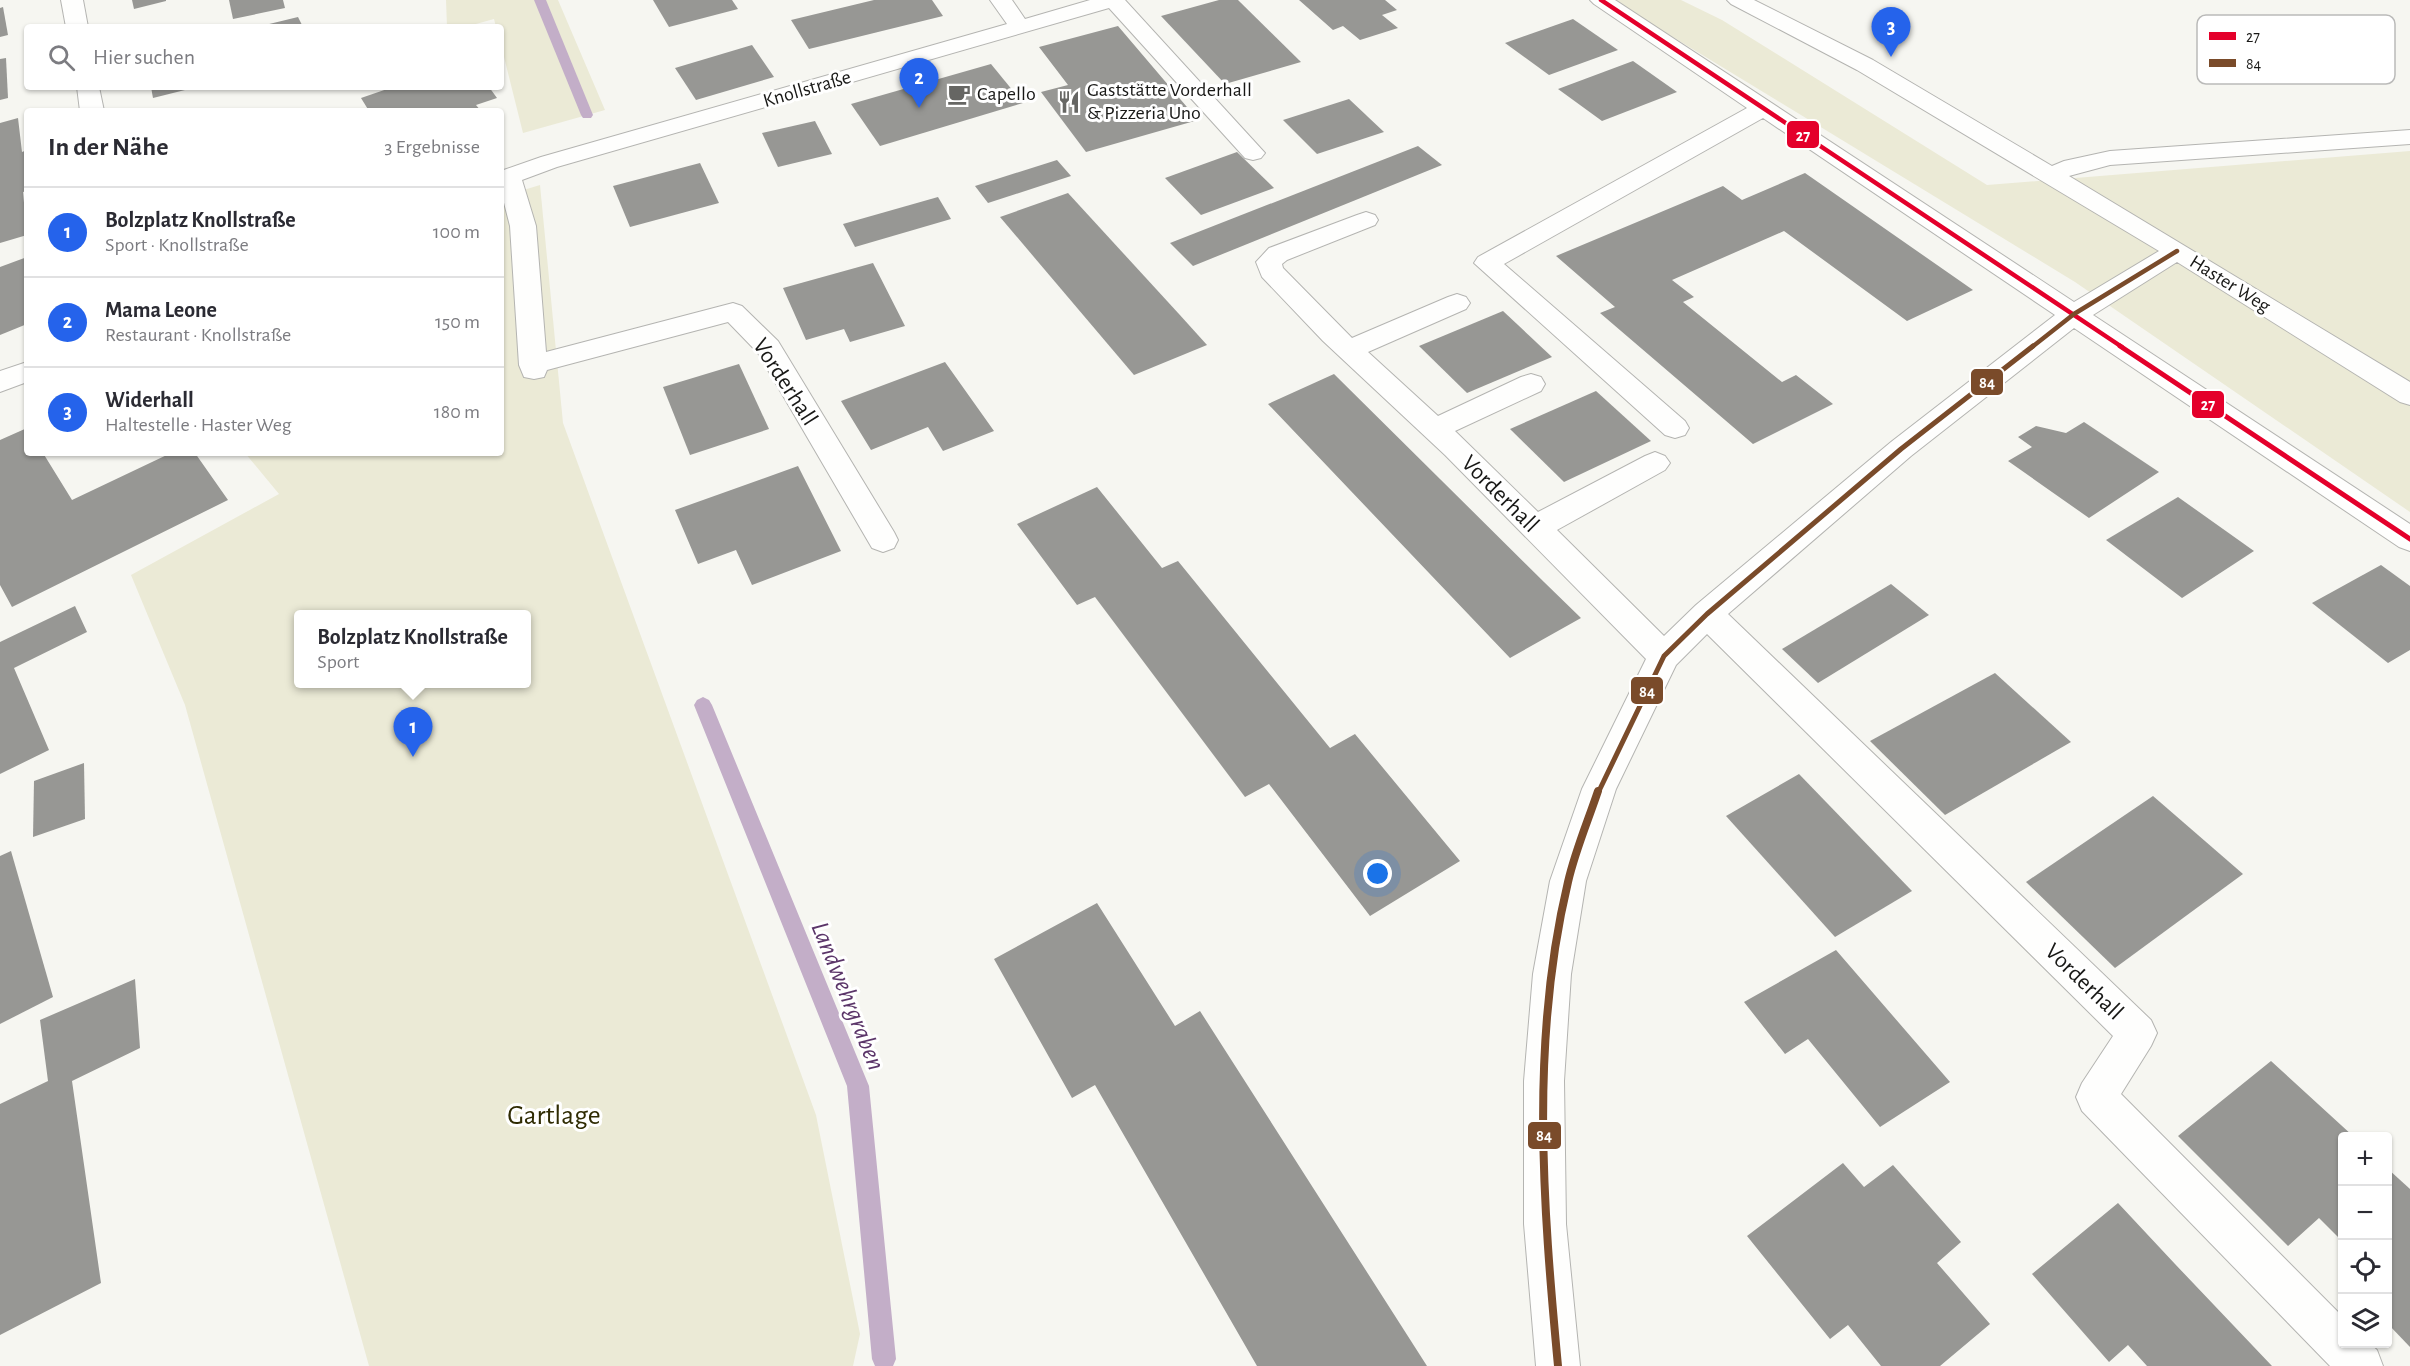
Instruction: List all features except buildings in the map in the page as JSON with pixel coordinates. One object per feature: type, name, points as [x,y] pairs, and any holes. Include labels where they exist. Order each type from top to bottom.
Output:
[{"type":"street","points":[[72,0],[76,24]]},
{"type":"street","points":[[1001,0],[1020,27]]},
{"type":"street","points":[[1113,0],[1253,153]]},
{"type":"street","name":"Knollstraße","points":[[505,177],[549,162],[1113,0]]},
{"type":"street","points":[[1601,0],[2410,539]]},
{"type":"street","name":"Haster Weg","points":[[1738,0],[1865,66],[2177,251],[2410,395]]},
{"type":"street","points":[[88,90],[92,108]]},
{"type":"street","points":[[1675,428],[1487,263],[1764,108]]},
{"type":"street","points":[[2049,177],[2072,166],[2110,158],[2410,137]]},
{"type":"street","name":"Vorderhall","points":[[505,177],[523,226],[533,367],[733,312],[768,347],[883,540]]},
{"type":"street","name":"Vorderhall","points":[[1366,220],[1278,254],[1269,262],[1271,271],[1341,343],[1434,429],[1664,656]]},
{"type":"street","points":[[1558,1366],[1545,1224],[1544,1081],[1552,974],[1568,881],[1599,789],[1664,656],[1707,614],[1901,449],[2074,314],[2177,251]]},
{"type":"street","points":[[1341,343],[1458,303]]},
{"type":"street","points":[[0,382],[24,372]]},
{"type":"street","points":[[1434,429],[1531,384]]},
{"type":"street","points":[[1535,528],[1655,463]]},
{"type":"street","name":"Vorderhall","points":[[1707,614],[2137,1034],[2096,1097],[2361,1366]]},
{"type":"green space","points":[[446,0],[558,0],[605,110],[523,133],[504,57],[504,24],[495,24],[494,19],[476,24],[447,24]]},
{"type":"green space","points":[[1612,0],[1681,0],[1722,20],[1987,185],[2410,151],[2410,512],[2075,282]]},
{"type":"green space","name":"Gartlage","points":[[540,185],[563,423],[816,1115],[860,1334],[853,1366],[369,1366],[185,705],[131,575],[279,494],[247,456],[504,456],[504,196]]},
{"type":"waterway","name":"Landwehrgraben","points":[[540,0],[587,115]]},
{"type":"waterway","name":"Landwehrgraben","points":[[703,705],[858,1086],[884,1359]]},
{"type":"transit line","name":"27","points":[[1601,0],[2410,539]]},
{"type":"transit line","name":"84","points":[[1558,1366],[1545,1224],[1544,1081],[1552,974],[1568,881],[1599,789],[1664,656],[1707,614],[1901,449],[2074,314],[2177,251]]},
{"type":"place","name":"Widerhall","points":[[1891,57]]},
{"type":"place","name":"Capello","points":[[959,94]]},
{"type":"place","name":"Gaststätte Vorderhall & Pizzeria Uno","points":[[1069,102]]},
{"type":"place","name":"Mama Leone","points":[[919,108]]},
{"type":"place","name":"Bolzplatz Knollstraße","points":[[413,757]]}]
